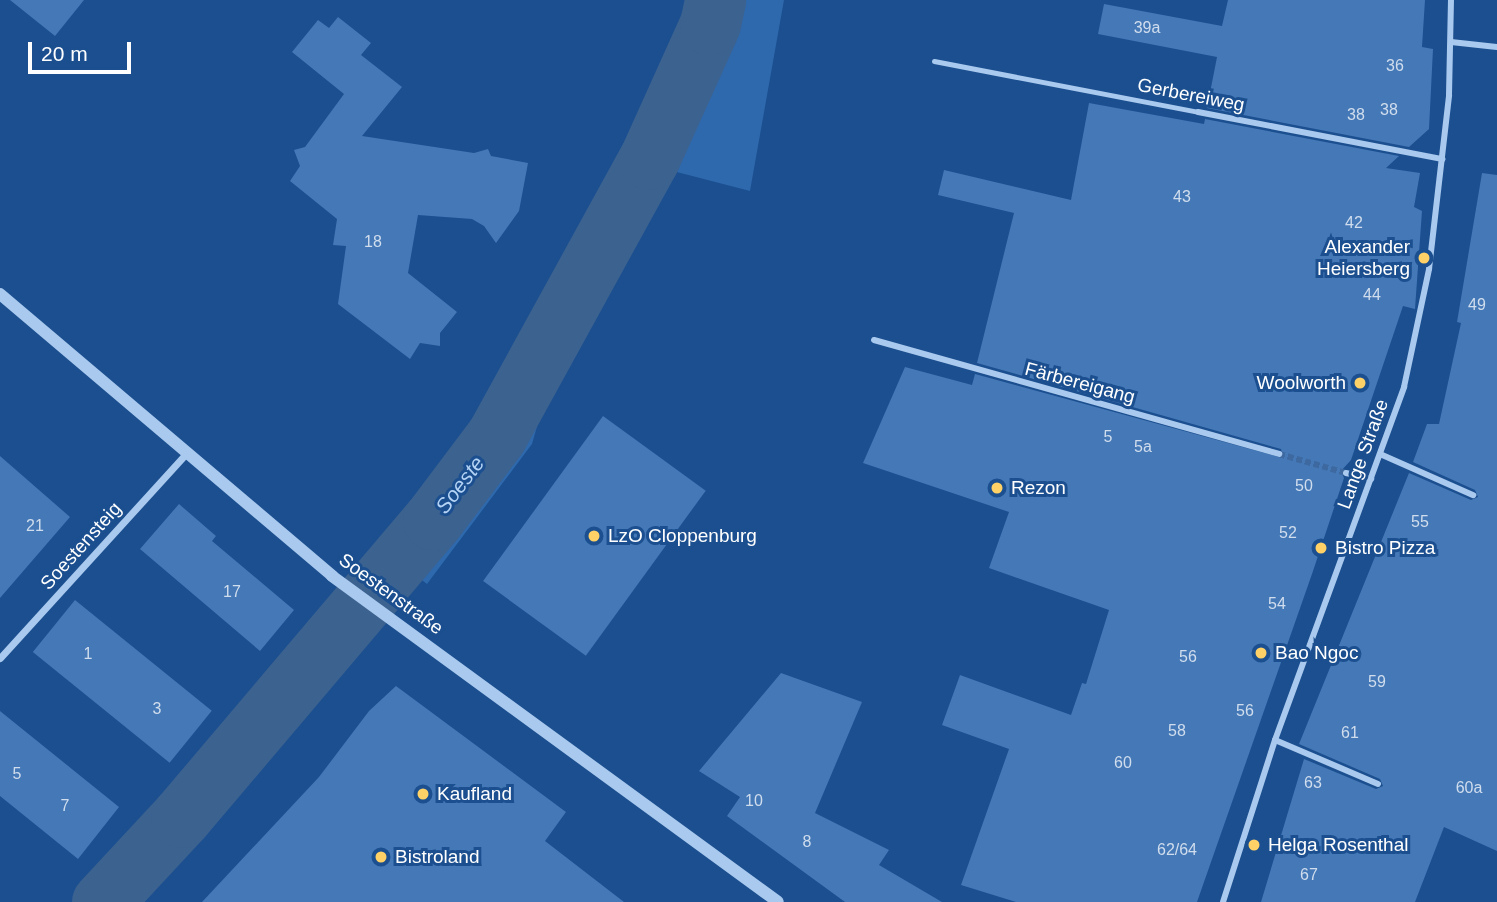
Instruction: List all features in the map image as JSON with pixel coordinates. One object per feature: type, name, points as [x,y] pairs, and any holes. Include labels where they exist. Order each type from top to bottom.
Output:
[{"type":"street","name":"Lange Straße","points":[[1223,902],[1275,740],[1404,387],[1429,269],[1443,159],[1451,42],[1451,0]]},
{"type":"street","points":[[1451,42],[1497,47]]},
{"type":"street","name":"Gerbereiweg","points":[[1198,112],[1443,159]]},
{"type":"street","name":"Soestenstraße","points":[[0,294],[185,455],[332,576],[778,902]]},
{"type":"street","name":"Färbereigang","points":[[874,340],[1279,454]]},
{"type":"street","points":[[1380,454],[1473,495]]},
{"type":"street","name":"Soestensteig","points":[[0,658],[185,455]]},
{"type":"street","points":[[1346,473],[1371,479]]},
{"type":"street","points":[[1275,740],[1378,784]]},
{"type":"lane","name":"Gerbereiweg","points":[[934,61],[1198,112]]},
{"type":"shaded area","points":[[727,0],[784,0],[750,191],[669,170],[546,395],[532,444],[427,584],[404,566],[504,439],[691,99],[721,27]]},
{"type":"building","points":[[10,0],[84,0],[55,36]]},
{"type":"building","points":[[1228,0],[1425,0],[1422,47],[1433,49],[1429,129],[1409,147],[1207,108],[1217,57],[1098,34],[1104,4],[1222,26]]},
{"type":"building","points":[[338,17],[371,43],[361,55],[402,87],[362,136],[474,153],[488,149],[491,156],[528,163],[519,211],[496,243],[484,226],[472,219],[418,215],[408,273],[457,312],[440,333],[440,346],[420,343],[410,359],[338,304],[346,246],[333,245],[337,219],[290,181],[300,166],[294,150],[305,147],[344,94],[292,52],[318,20],[329,28]]},
{"type":"building","points":[[1089,103],[1204,124],[1205,119],[1399,156],[1386,168],[1420,173],[1414,207],[1422,211],[1415,309],[1403,306],[1351,460],[1341,471],[1344,478],[1312,574],[1197,902],[1016,902],[961,885],[1009,749],[942,725],[960,675],[1071,715],[1082,683],[1086,684],[1109,610],[989,568],[1009,512],[863,463],[905,367],[972,385],[975,374],[1283,458],[1281,449],[977,363],[1014,213],[938,195],[944,170],[1071,200]]},
{"type":"building","points":[[1482,173],[1497,175],[1497,851],[1444,827],[1415,902],[1261,902],[1304,759],[1376,789],[1383,786],[1380,779],[1299,744],[1409,473],[1471,500],[1478,497],[1475,490],[1413,462],[1427,424],[1439,424],[1461,323],[1457,322]]},
{"type":"building","points":[[603,416],[706,491],[586,656],[483,581]]},
{"type":"building","points":[[0,456],[70,517],[0,598]]},
{"type":"building","points":[[179,504],[216,536],[212,541],[294,610],[260,651],[140,549]]},
{"type":"building","points":[[75,600],[212,711],[170,763],[33,652]]},
{"type":"building","points":[[781,673],[862,702],[815,813],[889,850],[879,865],[942,902],[845,902],[727,816],[740,797],[699,771]]},
{"type":"building","name":"Kaufland","points":[[396,686],[566,812],[545,841],[624,902],[202,902],[319,777],[369,711]]},
{"type":"building","points":[[0,711],[119,807],[78,859],[0,796]]},
{"type":"waterway","name":"Soeste","points":[[102,902],[181,817],[433,520],[497,435],[649,159],[710,24],[715,0]]},
{"type":"tunnel","points":[[1279,454],[1346,473]]},
{"type":"place","name":"Alexander Heiersberg","points":[[1424,258]]},
{"type":"place","name":"Woolworth","points":[[1360,383]]},
{"type":"place","name":"Rezon","points":[[997,488]]},
{"type":"place","name":"LzO Cloppenburg","points":[[594,536]]},
{"type":"place","name":"Bistro Pizza","points":[[1321,548]]},
{"type":"place","name":"Bao Ngoc","points":[[1261,653]]},
{"type":"place","name":"Kaufland","points":[[423,794]]},
{"type":"place","name":"Helga Rosenthal","points":[[1254,845]]},
{"type":"place","name":"Bistroland","points":[[381,857]]}]
